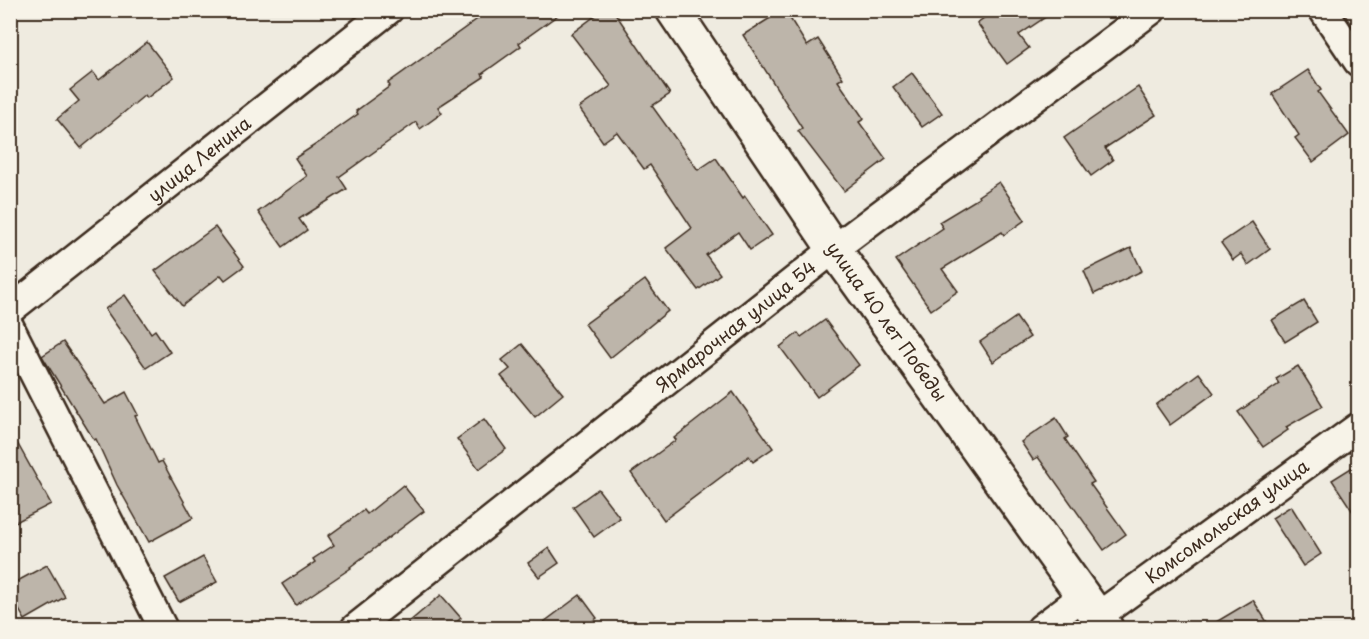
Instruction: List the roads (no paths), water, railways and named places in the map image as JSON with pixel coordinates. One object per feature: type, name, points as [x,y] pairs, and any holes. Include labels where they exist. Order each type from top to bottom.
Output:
[{"type":"main road","name":"улица 40 лет Победы","points":[[677,12],[834,249],[1096,614]]},
{"type":"street","name":"улица Ленина","points":[[10,310],[389,10]]},
{"type":"street","name":"Ярмарочная улица 54","points":[[355,628],[834,249],[1152,10]]},
{"type":"street","points":[[1323,10],[1359,62]]},
{"type":"street","points":[[10,327],[163,628]]},
{"type":"street","name":"Комсомольская улица","points":[[1041,628],[1096,614],[1359,427]]}]
